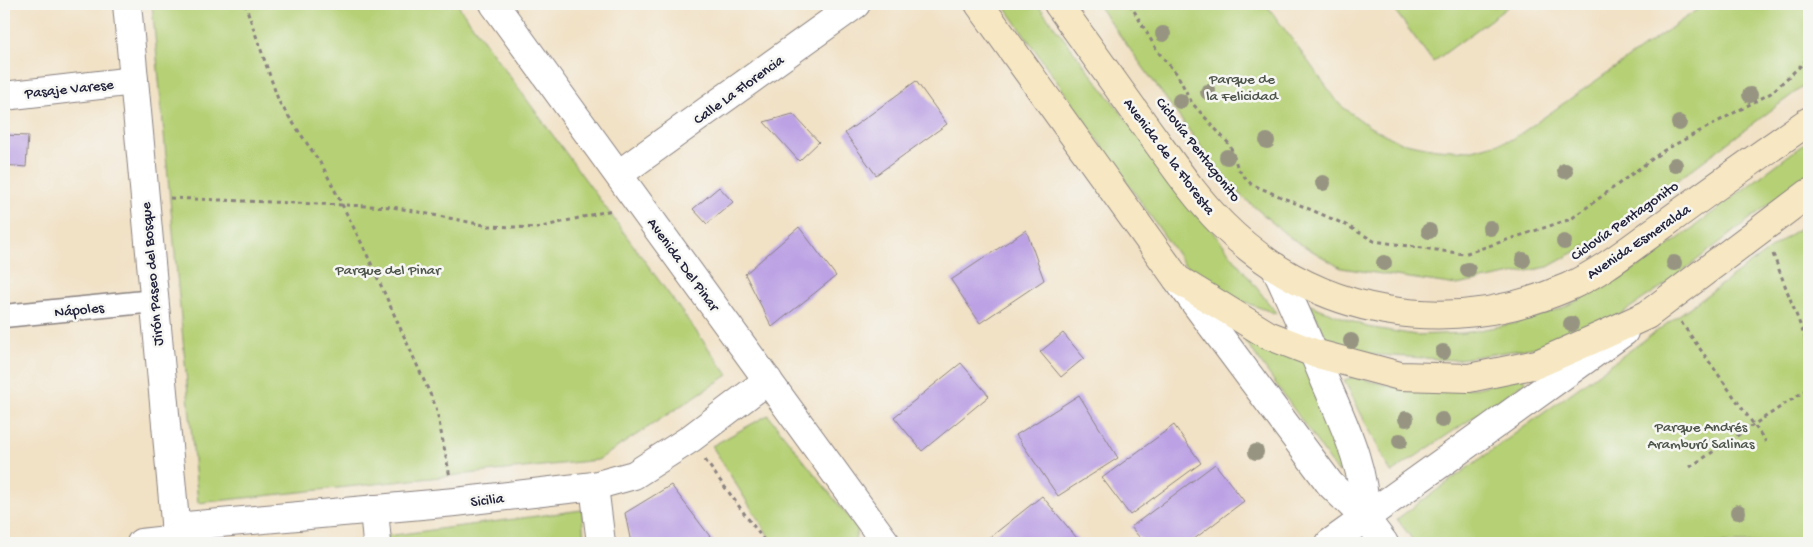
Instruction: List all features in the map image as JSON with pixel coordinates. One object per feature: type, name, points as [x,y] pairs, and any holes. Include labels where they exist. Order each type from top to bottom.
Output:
[{"type":"main road","points":[[979,4],[1177,279],[1268,335],[1314,353],[1400,376],[1469,378],[1537,364],[1657,308],[1809,193]]},
{"type":"main road","name":"Avenida de la Floresta","points":[[1058,4],[1199,199],[1223,225],[1275,267]]},
{"type":"main road","name":"Avenida Esmeralda","points":[[1275,267],[1312,287],[1377,309],[1460,316],[1526,303],[1569,286],[1606,266],[1809,120]]},
{"type":"street","name":"Jirón Paseo del Bosque","points":[[127,4],[176,536]]},
{"type":"street","name":"Avenida Del Pinar","points":[[494,4],[641,203],[768,380],[877,537]]},
{"type":"street","name":"Calle La Florencia","points":[[620,174],[856,4]]},
{"type":"street","name":"Pasaje Varese","points":[[4,96],[134,81]]},
{"type":"street","name":"Avenida de la Floresta","points":[[1275,267],[1343,421],[1366,494],[1365,518]]},
{"type":"street","points":[[1177,279],[1330,484],[1365,518],[1384,543]]},
{"type":"street","name":"Nápoles","points":[[4,316],[154,301]]},
{"type":"street","points":[[1330,543],[1657,308]]},
{"type":"street","name":"Sicilia","points":[[141,543],[176,536],[374,509],[594,486],[634,475],[690,439],[768,380]]},
{"type":"street","points":[[594,486],[601,543]]},
{"type":"street","points":[[374,509],[377,543]]},
{"type":"path","points":[[245,4],[279,102],[323,167],[436,407],[455,502]]},
{"type":"path","points":[[1130,4],[1158,52],[1177,74],[1192,103],[1230,145],[1238,170],[1251,184],[1344,224],[1374,241],[1464,254],[1571,219],[1663,151],[1771,93],[1809,58]]},
{"type":"path","points":[[144,197],[393,207],[489,226],[537,228],[641,203]]},
{"type":"path","points":[[1763,228],[1809,348]]},
{"type":"path","points":[[1657,308],[1766,442]]},
{"type":"path","points":[[1690,468],[1809,388]]},
{"type":"path","points":[[690,439],[766,543]]},
{"type":"green space","name":"Parque del Pinar","points":[[152,4],[457,4],[728,375],[598,460],[198,503]]},
{"type":"green space","points":[[1003,4],[1037,4],[1277,314],[1228,296],[1184,264]]},
{"type":"green space","name":"Parque de la Felicidad","points":[[1097,4],[1266,4],[1340,105],[1370,127],[1400,142],[1436,149],[1469,151],[1513,139],[1705,4],[1809,4],[1809,82],[1600,238],[1548,267],[1457,285],[1341,268],[1289,237],[1228,184]]},
{"type":"green space","points":[[1390,4],[1512,4],[1433,62]]},
{"type":"green space","points":[[1809,140],[1809,173],[1666,284],[1619,315],[1551,345],[1454,360],[1333,352],[1310,305],[1367,327],[1416,335],[1464,333],[1516,323],[1560,309],[1604,287],[1654,257]]},
{"type":"green space","name":"Parque Andrés Aramburú Salinas","points":[[1809,221],[1809,543],[1415,543],[1397,519]]},
{"type":"green space","points":[[1251,335],[1306,361],[1343,469],[1338,472],[1245,340]]},
{"type":"green space","points":[[1354,377],[1407,390],[1477,388],[1522,377],[1526,382],[1391,473],[1344,380]]},
{"type":"green space","points":[[768,415],[858,529],[854,543],[773,543],[712,446]]},
{"type":"green space","points":[[582,510],[584,543],[388,543],[387,536]]},
{"type":"building","points":[[916,81],[947,124],[876,175],[845,133]]},
{"type":"building","points":[[793,114],[819,142],[799,161],[764,122]]},
{"type":"building","points":[[4,135],[28,136],[26,167],[4,165]]},
{"type":"building","points":[[719,187],[733,202],[707,224],[693,209]]},
{"type":"building","points":[[799,227],[836,276],[772,327],[745,274]]},
{"type":"building","points":[[1026,230],[1044,280],[980,323],[951,280]]},
{"type":"building","points":[[1063,333],[1084,358],[1061,377],[1040,352]]},
{"type":"building","points":[[961,363],[989,396],[922,451],[894,417]]},
{"type":"building","points":[[1079,395],[1118,458],[1058,496],[1016,435]]},
{"type":"building","points":[[1174,425],[1201,463],[1130,515],[1102,478]]},
{"type":"building","points":[[1215,464],[1244,501],[1189,543],[1144,543],[1131,527]]},
{"type":"building","points":[[671,485],[715,543],[631,543],[625,513]]},
{"type":"building","points":[[1042,496],[1081,543],[983,543]]}]
